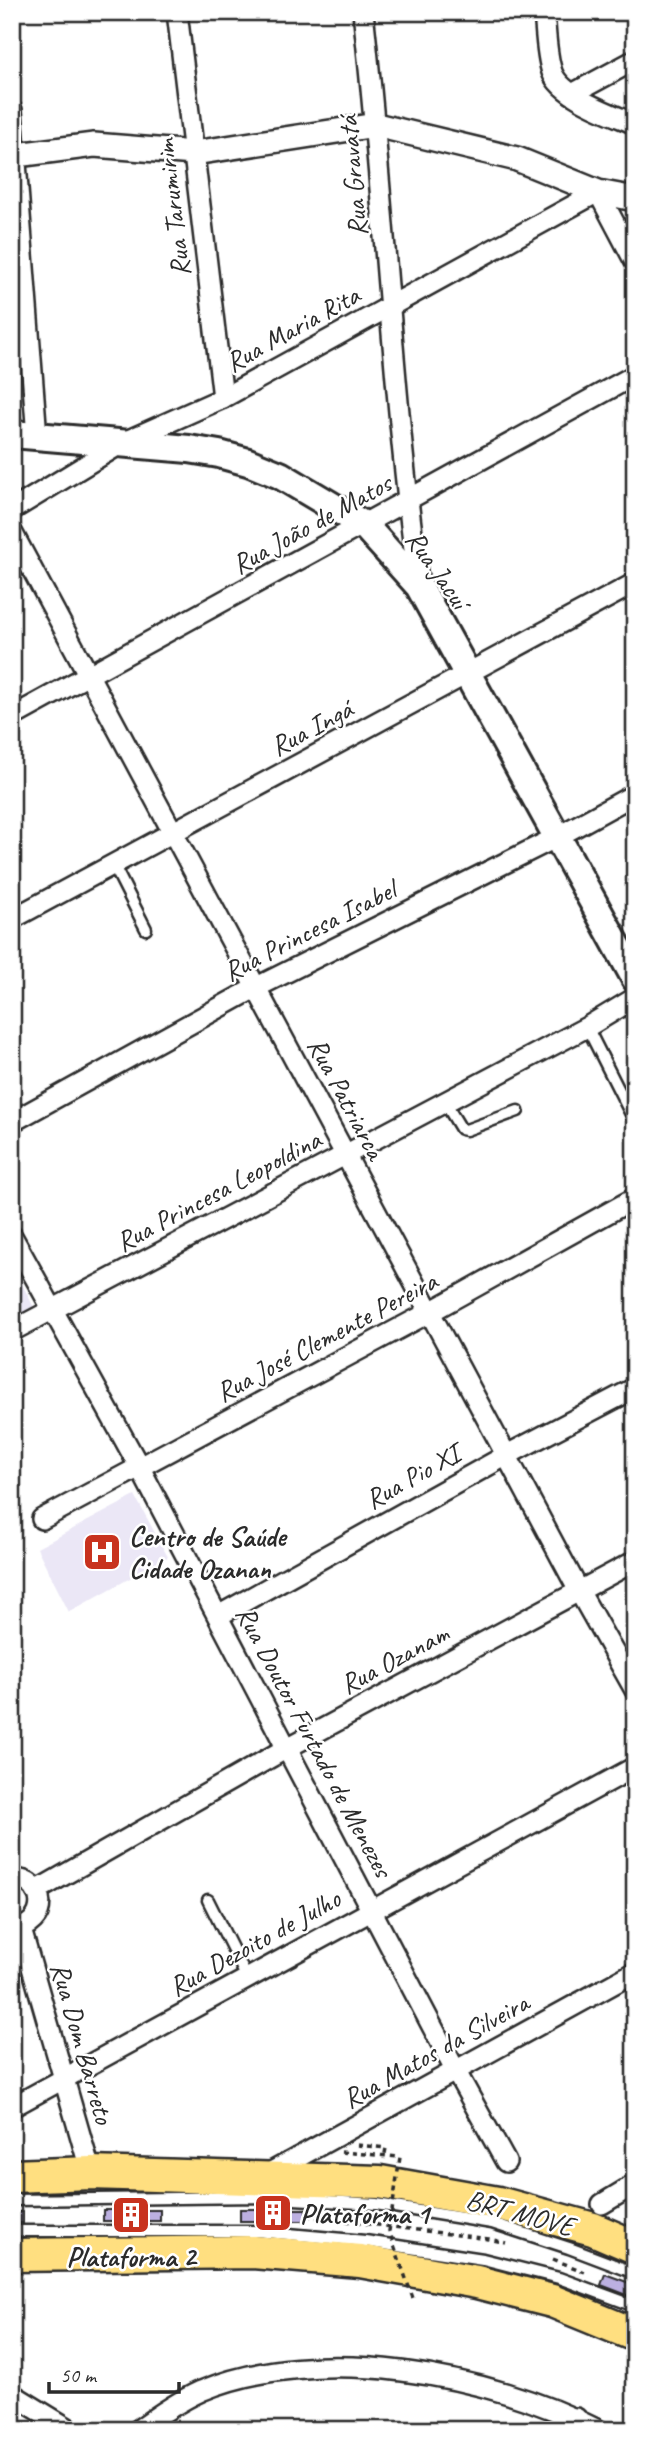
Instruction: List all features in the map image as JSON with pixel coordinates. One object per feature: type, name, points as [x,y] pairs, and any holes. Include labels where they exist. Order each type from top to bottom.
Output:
[{"type":"highway","points":[[12,2176],[91,2173],[380,2182],[498,2203],[569,2223],[635,2247]]},
{"type":"highway","points":[[12,2255],[253,2252],[360,2261],[477,2282],[552,2301],[635,2335]]},
{"type":"main road","name":"Rua Jacuí","points":[[25,436],[189,449],[248,462],[280,475],[365,525],[419,586],[635,978]]},
{"type":"street","name":"Rua Tarumirim","points":[[177,12],[222,398]]},
{"type":"street","name":"Rua Gravatá","points":[[363,12],[376,125],[407,502],[419,586]]},
{"type":"street","points":[[544,12],[553,74],[561,85],[572,94],[635,124]]},
{"type":"street","points":[[572,94],[635,60]]},
{"type":"street","points":[[12,110],[25,436]]},
{"type":"street","points":[[15,156],[94,145],[194,153],[376,125],[517,159],[598,192],[635,199]]},
{"type":"street","points":[[598,192],[635,262]]},
{"type":"street","name":"Rua Maria Rita","points":[[12,510],[122,443],[222,398],[598,192]]},
{"type":"street","name":"Rua João de Matos","points":[[12,717],[635,375]]},
{"type":"street","name":"Rua Patriarca","points":[[12,531],[579,1591],[635,1690]]},
{"type":"street","name":"Rua Ingá","points":[[12,919],[635,583]]},
{"type":"street","name":"Rua Princesa Isabel","points":[[12,1122],[255,988],[556,837],[635,794]]},
{"type":"street","name":"Rua Princesa Leopoldina","points":[[12,1331],[587,1027],[635,998]]},
{"type":"street","name":"Rua José Clemente Pereira","points":[[42,1519],[430,1312],[635,1198]]},
{"type":"street","name":"Rua Doutor Furtado de Menezes","points":[[12,1237],[140,1468],[506,2162]]},
{"type":"street","name":"Rua Pio XI","points":[[218,1616],[507,1455],[635,1388]]},
{"type":"street","name":"Rua Ozanam","points":[[36,1891],[287,1748],[635,1560]]},
{"type":"street","name":"Rua Dezoito de Julho","points":[[12,2107],[635,1767]]},
{"type":"street","points":[[12,1879],[24,1880],[36,1891],[40,1906],[34,1920],[16,1929]]},
{"type":"street","name":"Rua Dom Barreto","points":[[16,1929],[91,2173]]},
{"type":"street","name":"Rua Matos da Silveira","points":[[262,2177],[635,1972]]},
{"type":"street","points":[[602,2204],[635,2184]]},
{"type":"street","points":[[138,2430],[201,2391],[275,2372],[345,2366],[420,2373],[490,2388],[576,2418],[598,2430]]},
{"type":"street","points":[[12,2394],[71,2430]]},
{"type":"street","points":[[552,2430],[576,2418]]},
{"type":"lane","points":[[113,864],[146,929]]},
{"type":"lane","points":[[587,1027],[635,1122]]},
{"type":"lane","points":[[444,1101],[461,1129],[466,1130],[518,1111]]},
{"type":"lane","points":[[208,1900],[247,1978]]},
{"type":"lane","name":"BRT MOVE","points":[[12,2200],[261,2197],[376,2204],[492,2223],[635,2273]]},
{"type":"lane","name":"BRT MOVE","points":[[12,2231],[256,2231],[365,2241],[483,2259],[559,2278],[635,2306]]},
{"type":"path","points":[[342,2143],[341,2151],[400,2157],[389,2231],[414,2301]]},
{"type":"path","points":[[353,2144],[386,2148]]},
{"type":"path","points":[[306,2216],[489,2239],[511,2245]]},
{"type":"path","points":[[487,2246],[489,2239]]},
{"type":"path","points":[[545,2255],[592,2274]]},
{"type":"shaded area","points":[[12,1265],[38,1315],[12,1329]]},
{"type":"shaded area","name":"Centro de Saúde Cidade Ozanan","points":[[135,1496],[168,1557],[69,1612],[37,1548]]},
{"type":"building","name":"Plataforma 1","points":[[240,2209],[306,2209],[306,2221],[240,2221]]},
{"type":"building","name":"Plataforma 2","points":[[103,2210],[160,2210],[160,2221],[103,2221]]},
{"type":"building","points":[[12,2212],[23,2212],[23,2223],[12,2223]]},
{"type":"building","points":[[605,2274],[635,2285],[635,2298],[601,2285]]},
{"type":"place","name":"Centro de Saúde Cidade Ozanan","points":[[102,1552]]},
{"type":"place","name":"Plataforma 1","points":[[273,2213]]},
{"type":"place","name":"Plataforma 2","points":[[131,2215]]}]
